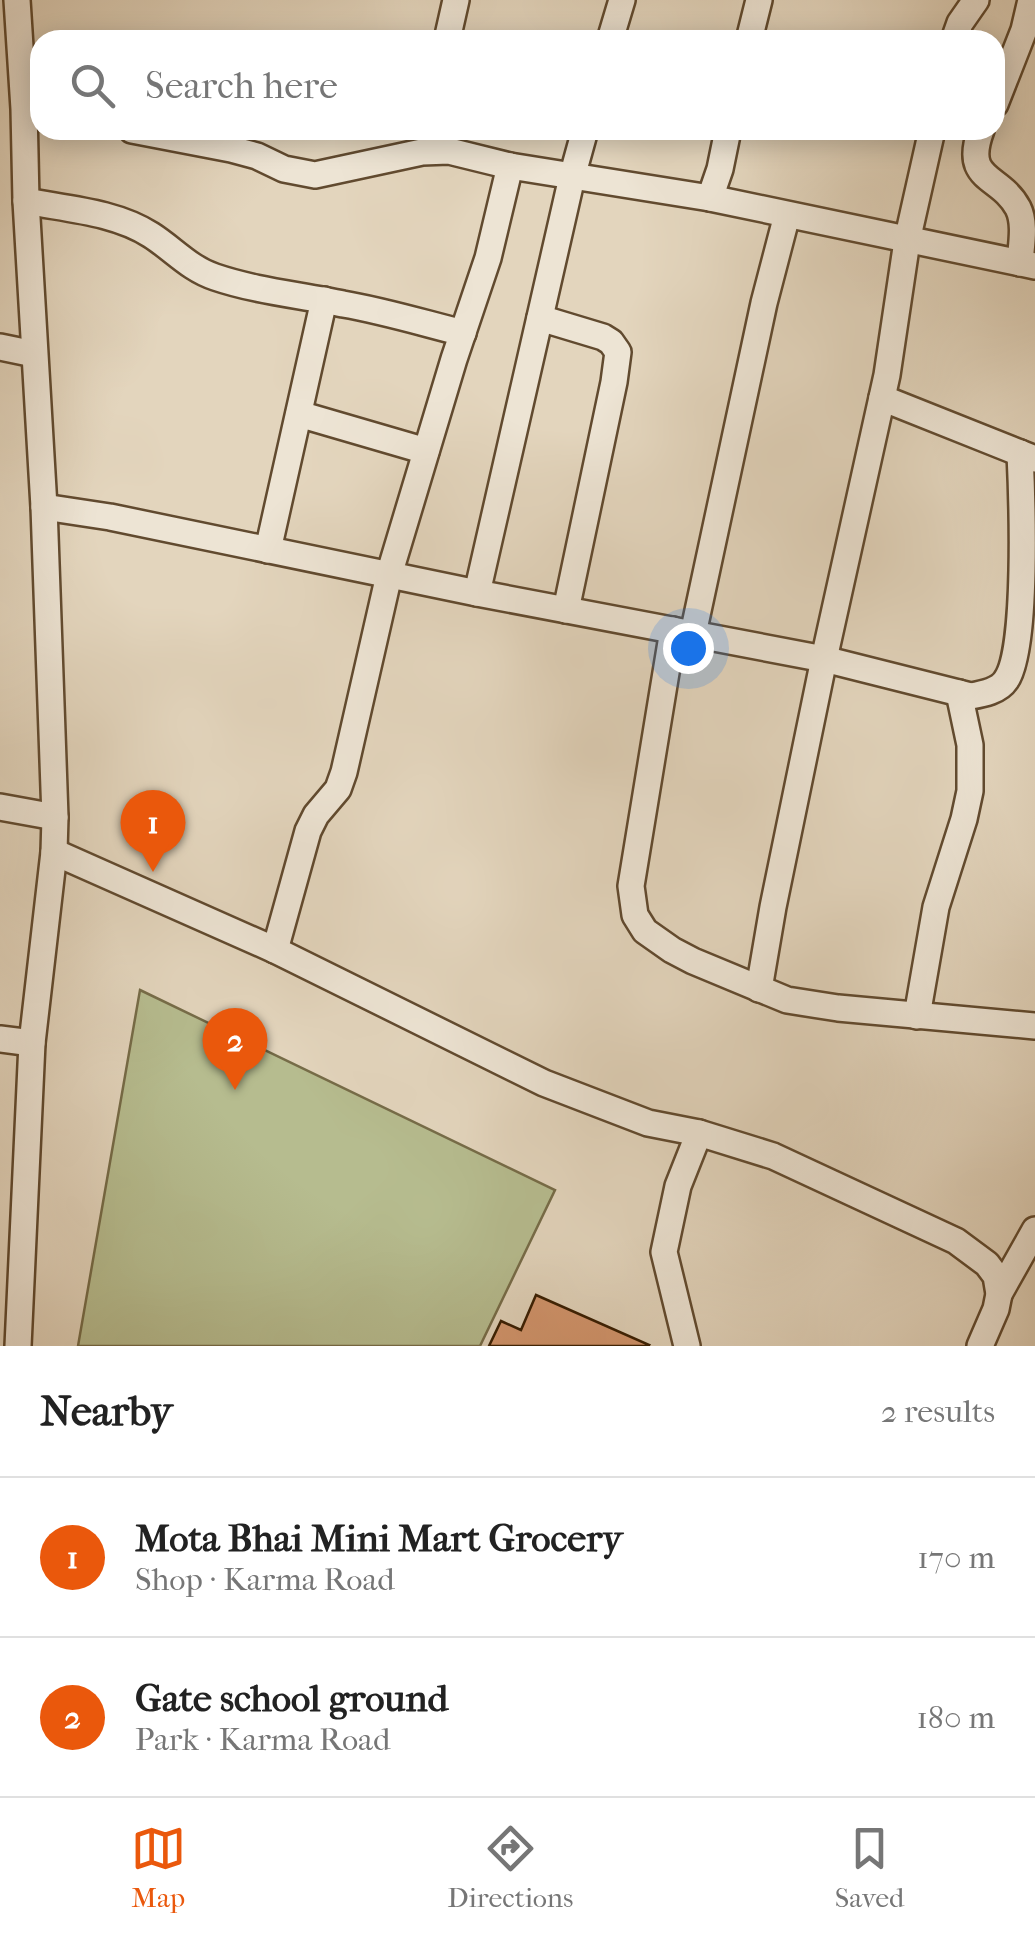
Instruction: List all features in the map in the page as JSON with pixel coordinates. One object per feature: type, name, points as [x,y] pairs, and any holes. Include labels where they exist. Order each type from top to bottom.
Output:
[{"type":"street","points":[[17,0],[30,95]]},
{"type":"street","points":[[450,30],[456,0]]},
{"type":"street","points":[[613,30],[622,0]]},
{"type":"street","points":[[752,30],[759,0]]},
{"type":"street","points":[[958,30],[976,0]]},
{"type":"street","points":[[1005,78],[1031,0]]},
{"type":"street","points":[[18,1346],[32,1043],[56,817],[44,507],[26,201],[30,140]]},
{"type":"street","points":[[184,140],[231,149],[284,169],[315,175],[424,141],[510,166],[710,198],[1028,265],[1019,210],[976,163],[978,140]]},
{"type":"street","points":[[478,594],[582,140]]},
{"type":"street","points":[[710,198],[726,140]]},
{"type":"street","points":[[759,989],[824,659],[882,398],[908,241],[930,140]]},
{"type":"street","points":[[275,950],[308,831],[338,789],[344,772],[389,575],[488,258],[510,166]]},
{"type":"street","points":[[26,201],[127,223],[212,276],[463,333]]},
{"type":"street","points":[[786,215],[683,632],[633,869],[635,915],[645,931],[672,950],[787,1000],[1035,1026]]},
{"type":"street","points":[[268,550],[324,300]]},
{"type":"street","points":[[540,318],[602,337],[618,352],[566,610]]},
{"type":"street","points":[[0,346],[34,354]]},
{"type":"street","points":[[44,507],[824,659],[971,696],[985,694],[1005,682],[1012,664],[1027,456],[882,398]]},
{"type":"street","points":[[299,414],[426,451]]},
{"type":"street","points":[[917,1016],[936,907],[970,791],[970,745],[959,693]]},
{"type":"street","points":[[0,807],[56,817]]},
{"type":"street","points":[[54,852],[275,950],[544,1083],[648,1123],[699,1133],[773,1156],[956,1241],[987,1264],[996,1276],[999,1294]]},
{"type":"street","points":[[0,1039],[32,1043]]},
{"type":"street","points":[[686,1346],[664,1252],[678,1186],[699,1133]]},
{"type":"street","points":[[980,1346],[999,1294],[1035,1230]]},
{"type":"green space","points":[[140,990],[555,1190],[480,1346],[78,1346]]},
{"type":"building","points":[[536,1295],[649,1345],[489,1346],[501,1321],[521,1330]]},
{"type":"place","name":"Mota Bhai Mini Mart Grocery","points":[[153,872]]},
{"type":"place","name":"Gate school ground","points":[[235,1090]]}]
